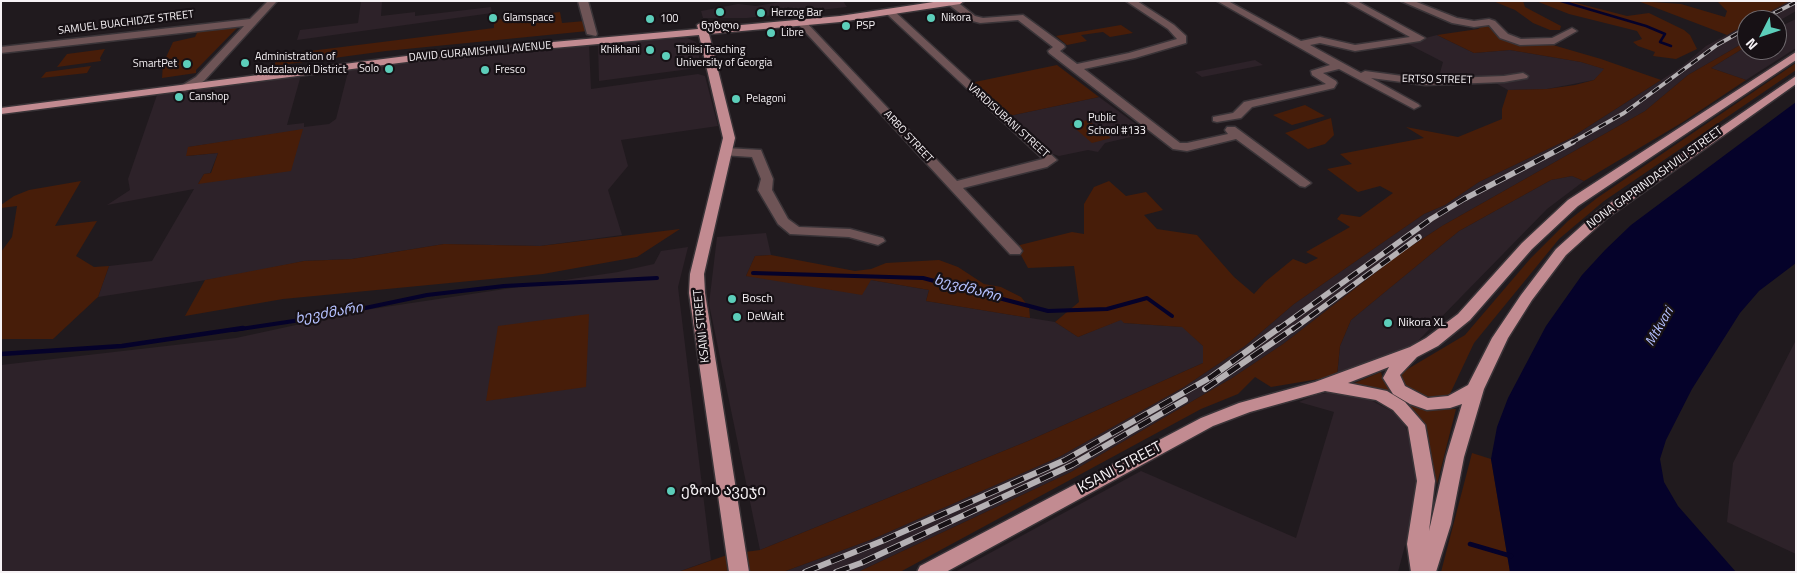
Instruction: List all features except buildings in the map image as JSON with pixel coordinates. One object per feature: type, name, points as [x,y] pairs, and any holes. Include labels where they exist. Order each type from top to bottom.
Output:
[{"type":"main road","name":"DAVID GURAMISHVILI AVENUE","points":[[1,111],[185,88],[201,82],[397,53],[592,34],[802,23],[889,10],[919,1]]},
{"type":"main road","name":"DAVID GURAMISHVILI AVENUE","points":[[1,105],[449,54],[956,2]]},
{"type":"main road","name":"KSANI STREET","points":[[703,29],[713,76],[728,128],[726,152],[706,227],[697,274],[696,293],[738,572]]},
{"type":"main road","name":"NONA GAPRINDASHVILI STREET","points":[[1322,386],[1416,351],[1444,334],[1464,317],[1527,246],[1574,203],[1796,55]]},
{"type":"main road","name":"NONA GAPRINDASHVILI STREET","points":[[1426,572],[1441,524],[1455,457],[1475,389],[1490,356],[1513,318],[1562,252],[1577,236],[1615,204],[1796,79]]},
{"type":"main road","points":[[1416,351],[1397,368],[1391,378],[1399,390],[1428,404],[1439,404],[1456,401],[1475,389]]},
{"type":"main road","name":"KSANI STREET","points":[[927,572],[1207,422],[1245,407],[1322,386]]},
{"type":"main road","points":[[1322,386],[1354,388],[1381,395],[1399,406],[1416,425],[1423,455],[1426,481],[1418,544],[1420,572]]},
{"type":"street","points":[[201,82],[273,1]]},
{"type":"street","points":[[583,1],[592,34]]},
{"type":"street","points":[[1075,68],[1131,56],[1182,41],[1181,36],[1171,27],[1152,13],[1130,1]]},
{"type":"street","name":"ERTSO STREET","points":[[1221,1],[1414,106]]},
{"type":"street","points":[[1299,44],[1320,40],[1355,48],[1420,38],[1349,1]]},
{"type":"street","points":[[1406,1],[1455,21],[1474,24],[1486,21],[1492,22],[1504,36],[1520,42],[1554,41],[1572,31]]},
{"type":"street","points":[[956,2],[972,18],[983,21],[1020,17],[1060,47],[1053,51],[1177,146],[1187,147],[1237,135]]},
{"type":"street","name":"VARDISUBANI STREET","points":[[889,10],[1051,160],[1043,164],[954,186]]},
{"type":"street","name":"SAMUEL BUACHIDZE STREET","points":[[1,50],[253,22]]},
{"type":"street","name":"ARBO STREET","points":[[802,23],[1015,251]]},
{"type":"street","points":[[1305,183],[1217,120],[1237,116],[1248,104],[1330,86],[1332,83],[1316,73],[1316,71],[1340,66]]},
{"type":"street","name":"ERTSO STREET","points":[[1352,72],[1425,82],[1504,80],[1523,76]]},
{"type":"street","points":[[726,152],[757,153],[767,179],[766,190],[783,221],[795,231],[850,233],[878,241]]},
{"type":"shaded area","points":[[361,1],[382,1],[381,16],[415,12],[415,16],[491,7],[492,13],[297,40],[300,30],[358,23]]},
{"type":"shaded area","points":[[787,1],[843,1],[847,7],[747,18],[703,18],[701,11],[738,4],[756,6]]},
{"type":"shaded area","points":[[1493,1],[1523,1],[1525,7],[1561,26],[1560,30],[1550,30],[1533,23],[1515,10]]},
{"type":"shaded area","points":[[1536,1],[1569,1],[1627,16],[1649,13],[1684,30],[1690,35],[1697,49],[1676,59],[1653,56],[1655,52],[1638,46],[1633,42],[1642,39],[1637,31],[1569,14]]},
{"type":"shaded area","points":[[1638,1],[1681,4],[1725,17],[1727,11],[1717,1],[1790,1],[1773,10],[1737,10],[1737,30],[1727,35]]},
{"type":"shaded area","points":[[1790,1],[1796,1],[1796,11],[1787,16],[1787,10],[1773,10]]},
{"type":"shaded area","points":[[560,12],[562,23],[585,21],[588,31],[386,51],[274,66],[278,55],[494,28],[494,20]]},
{"type":"shaded area","points":[[1796,19],[1796,48],[1787,54],[1787,23]]},
{"type":"shaded area","points":[[1488,23],[1504,39],[1546,43],[1601,59],[1661,80],[1569,139],[1479,182],[1445,205],[1424,214],[1294,304],[1245,346],[1184,387],[1059,457],[873,539],[783,572],[678,572],[730,554],[760,550],[1028,441],[1203,363],[1203,346],[1182,327],[1124,323],[1121,320],[1078,337],[1055,322],[1079,302],[1074,266],[1028,268],[1016,246],[1072,232],[1084,234],[1084,204],[1094,187],[1109,181],[1126,196],[1146,192],[1163,210],[1144,215],[1157,229],[1197,235],[1234,277],[1254,294],[1265,282],[1293,259],[1306,264],[1318,258],[1306,252],[1350,227],[1337,219],[1341,214],[1360,217],[1393,193],[1380,186],[1358,192],[1327,169],[1352,164],[1340,154],[1424,138],[1406,127],[1458,137],[1502,119],[1502,109],[1508,90],[1547,89],[1575,85],[1594,80],[1604,69],[1581,62],[1510,50],[1474,53],[1437,35],[1478,29]]},
{"type":"shaded area","points":[[1121,25],[1133,33],[1110,37],[1103,32],[1081,35],[1087,41],[1067,45],[1056,36]]},
{"type":"shaded area","points":[[239,26],[196,70],[196,73],[162,78],[163,64],[173,42],[195,37],[199,29]]},
{"type":"shaded area","points":[[1737,29],[1737,47],[1688,75],[1645,111],[1442,226],[1401,253],[1283,344],[1232,378],[1071,472],[858,572],[783,572],[873,539],[1059,457],[1184,387],[1245,346],[1294,304],[1424,214],[1445,205],[1479,182],[1569,139],[1680,68],[1706,46]]},
{"type":"shaded area","points":[[1437,35],[1474,53],[1510,50],[1581,62],[1605,69],[1594,80],[1547,89],[1508,90],[1492,81],[1438,80],[1443,62],[1406,43]]},
{"type":"shaded area","points":[[687,38],[696,42],[701,66],[697,68],[599,81],[598,44]]},
{"type":"shaded area","points":[[589,45],[591,89],[698,74],[705,76],[718,126],[621,140],[628,166],[608,190],[622,235],[540,246],[444,244],[352,259],[304,261],[238,275],[98,297],[109,266],[152,261],[194,189],[107,205],[130,190],[128,179],[157,95],[301,75],[287,125],[304,123],[304,127],[329,124],[336,119],[349,68]],"holes":[[[302,130],[198,184],[204,174],[210,173],[218,153],[187,156],[189,147]]]},
{"type":"shaded area","points":[[1737,47],[1737,52],[1711,68],[1746,80],[1683,122],[1584,181],[1572,176],[1551,180],[1459,231],[1351,320],[1340,346],[1337,376],[1271,387],[1255,377],[1238,394],[1201,409],[900,572],[858,572],[1071,472],[1232,378],[1283,344],[1401,253],[1442,226],[1645,111],[1688,75]]},
{"type":"shaded area","points":[[105,49],[100,58],[101,61],[57,67],[67,54]]},
{"type":"shaded area","points":[[1737,52],[1737,60],[1777,60],[1746,80],[1711,68]]},
{"type":"shaded area","points":[[1255,60],[1263,65],[1202,77],[1195,72]]},
{"type":"shaded area","points":[[1796,63],[1796,70],[1604,201],[1559,239],[1474,343],[1449,396],[1430,398],[1405,387],[1399,376],[1401,373],[1465,335],[1530,259],[1568,221],[1597,198]]},
{"type":"shaded area","points":[[1057,65],[1099,97],[1009,116],[970,83]]},
{"type":"shaded area","points":[[91,66],[87,73],[41,78],[46,72]]},
{"type":"shaded area","name":"Public School #133","points":[[1099,97],[1148,133],[1105,143],[1098,152],[1088,150],[1059,156],[1050,153],[1009,116]]},
{"type":"shaded area","points":[[1305,105],[1325,116],[1292,125],[1273,115]]},
{"type":"shaded area","points":[[1331,118],[1334,135],[1325,144],[1308,149],[1285,133]]},
{"type":"shaded area","points":[[1088,120],[1111,138],[1092,143],[1070,124]]},
{"type":"shaded area","points":[[303,129],[291,171],[198,184],[204,174],[211,173],[218,153],[186,156],[188,147]]},
{"type":"shaded area","points":[[1572,176],[1584,181],[1547,209],[1416,343],[1376,363],[1337,376],[1340,346],[1351,320],[1459,231],[1551,180]]},
{"type":"shaded area","points":[[81,181],[55,226],[97,221],[76,256],[94,267],[109,266],[98,297],[53,339],[1,339],[1,252],[12,237],[17,206],[1,208],[1,205],[14,196],[29,190]]},
{"type":"shaded area","points":[[680,229],[637,257],[543,274],[283,299],[185,316],[205,280],[304,261],[352,259],[444,244],[540,246]]},
{"type":"shaded area","points":[[766,233],[771,255],[755,256],[746,276],[871,280],[929,290],[926,301],[1055,322],[1078,337],[1122,319],[1124,323],[1183,327],[1203,346],[1203,363],[1028,441],[760,550],[709,304],[717,237]]},
{"type":"shaded area","points":[[688,247],[678,287],[711,560],[678,572],[1,572],[1,365],[236,338],[365,310],[618,272],[654,264],[661,251]]},
{"type":"shaded area","points":[[771,255],[855,271],[871,269],[886,263],[939,260],[958,267],[984,284],[1001,287],[1021,297],[1029,307],[1030,318],[926,301],[929,290],[871,280],[862,295],[746,276],[755,256]]},
{"type":"shaded area","points":[[589,314],[586,387],[486,401],[498,326]]},
{"type":"shaded area","points":[[1796,340],[1796,554],[1727,522],[1733,463]]},
{"type":"shaded area","points":[[1381,372],[1383,380],[1392,391],[1426,408],[1456,409],[1437,484],[1425,429],[1415,413],[1407,405],[1383,390],[1352,384]]},
{"type":"shaded area","points":[[1344,390],[1363,396],[1395,413],[1403,422],[1410,438],[1419,492],[1398,572],[955,572],[1141,471],[1296,538],[1334,412],[1299,402],[1315,395]]},
{"type":"shaded area","points":[[1472,453],[1491,459],[1510,572],[1441,572]]},
{"type":"water","name":"Mtkvari","points":[[1796,102],[1796,263],[1759,291],[1740,313],[1692,389],[1666,440],[1660,459],[1664,482],[1678,506],[1736,572],[1510,572],[1491,459],[1497,427],[1508,398],[1546,326],[1582,275],[1631,225]]},
{"type":"waterway","points":[[1561,1],[1646,26],[1665,34],[1660,42],[1671,46]]},
{"type":"waterway","name":"ხევძმარი","points":[[753,273],[923,278],[1048,311],[1107,309],[1147,298],[1172,316]]},
{"type":"waterway","name":"ხევძმარი","points":[[234,330],[327,316],[427,295],[504,286],[657,278]]},
{"type":"waterway","name":"ხევძმარი","points":[[1,354],[122,346],[243,328]]},
{"type":"waterway","name":"ხევძმარი","points":[[1470,544],[1511,556]]},
{"type":"railway","points":[[1780,10],[1796,2]]},
{"type":"railway","points":[[1571,143],[1624,113],[1717,45],[1737,34]]},
{"type":"railway","points":[[1277,330],[1431,219],[1464,199],[1573,142]]},
{"type":"railway","points":[[1292,330],[1419,237]]},
{"type":"railway","points":[[805,572],[882,541],[1065,460],[1211,377],[1279,328]]},
{"type":"railway","points":[[1205,389],[1294,328]]},
{"type":"railway","points":[[836,572],[861,563],[1072,465],[1185,400]]},
{"type":"place","name":"ნუზლი","points":[[720,12]]},
{"type":"place","name":"Herzog Bar","points":[[761,13]]},
{"type":"place","name":"Glamspace","points":[[493,18]]},
{"type":"place","name":"Nikora","points":[[931,18]]},
{"type":"place","name":"100","points":[[650,19]]},
{"type":"place","name":"PSP","points":[[846,26]]},
{"type":"place","name":"Libre","points":[[771,33]]},
{"type":"place","name":"Khikhani","points":[[650,50]]},
{"type":"place","name":"Tbilisi Teaching University of Georgia","points":[[666,56]]},
{"type":"place","name":"Administration of Nadzalavevi District","points":[[245,63]]},
{"type":"place","name":"SmartPet","points":[[187,64]]},
{"type":"place","name":"Solo","points":[[389,69]]},
{"type":"place","name":"Fresco","points":[[485,70]]},
{"type":"place","name":"Canshop","points":[[179,97]]},
{"type":"place","name":"Pelagoni","points":[[736,99]]},
{"type":"place","name":"Public School #133","points":[[1078,124]]},
{"type":"place","name":"Bosch","points":[[732,299]]},
{"type":"place","name":"DeWalt","points":[[737,317]]},
{"type":"place","name":"Nikora XL","points":[[1388,323]]},
{"type":"place","name":"ეზოს ავეჯი","points":[[671,491]]}]
